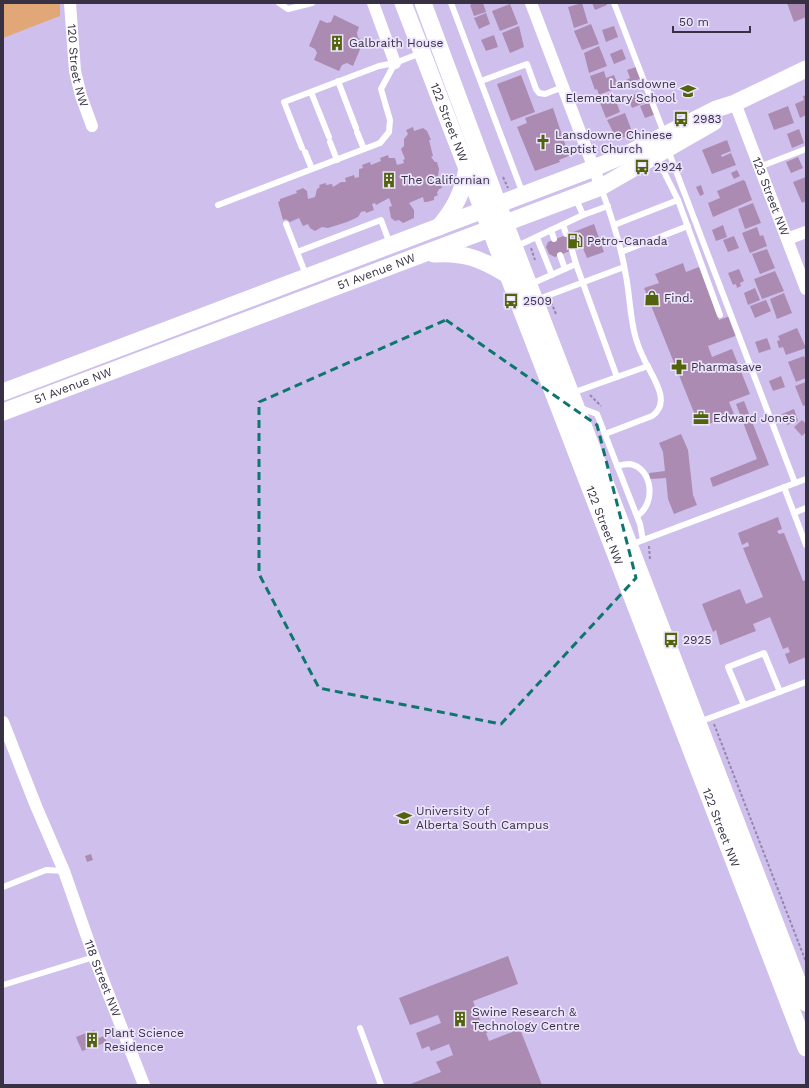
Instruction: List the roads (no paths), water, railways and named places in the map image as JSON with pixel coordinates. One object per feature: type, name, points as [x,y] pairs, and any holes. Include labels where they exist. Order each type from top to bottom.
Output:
[{"type":"main road","name":"122 Street NW","points":[[403,3],[467,168],[494,217],[514,248],[574,400],[636,542],[705,720],[806,1003]]},
{"type":"main road","name":"122 Street NW","points":[[423,3],[494,217],[508,275],[806,1048]]},
{"type":"main road","name":"51 Avenue NW","points":[[3,392],[439,227],[494,217],[575,197],[601,187],[663,147],[716,108],[735,103],[806,69]]},
{"type":"main road","name":"51 Avenue NW","points":[[3,412],[420,255],[494,217],[524,195],[594,168],[663,147]]},
{"type":"main road","points":[[439,227],[457,203],[464,188],[467,168]]},
{"type":"main road","points":[[378,271],[393,262],[548,192],[563,180]]},
{"type":"main road","points":[[420,255],[463,254],[480,260],[508,275]]},
{"type":"street","name":"120 Street NW","points":[[70,3],[75,71],[81,96],[92,126]]},
{"type":"street","points":[[373,3],[396,63]]},
{"type":"street","points":[[531,3],[601,187]]},
{"type":"street","name":"123 Street NW","points":[[735,103],[806,289]]},
{"type":"street","points":[[787,240],[806,232]]},
{"type":"street","name":"118 Street NW","points":[[3,722],[36,806],[64,871],[94,957],[144,1085]]},
{"type":"lane","points":[[278,3],[288,9],[312,3]]},
{"type":"lane","points":[[451,3],[524,195]]},
{"type":"lane","points":[[614,3],[663,147],[795,483]]},
{"type":"lane","points":[[312,169],[284,102],[379,66],[396,63],[422,53]]},
{"type":"lane","points":[[218,205],[380,143],[389,132],[390,120],[381,89],[396,63]]},
{"type":"lane","points":[[481,81],[527,64],[536,89],[539,93],[545,94],[563,87]]},
{"type":"lane","points":[[338,81],[364,150]]},
{"type":"lane","points":[[311,92],[337,160]]},
{"type":"lane","points":[[663,147],[678,200],[720,315]]},
{"type":"lane","points":[[759,167],[806,149]]},
{"type":"lane","points":[[601,187],[614,225],[621,252],[636,337],[660,396],[660,406],[657,412],[604,434]]},
{"type":"lane","points":[[575,197],[583,215]]},
{"type":"lane","points":[[614,225],[678,200]]},
{"type":"lane","points":[[514,248],[583,215],[608,206]]},
{"type":"lane","points":[[297,252],[381,220],[391,245]]},
{"type":"lane","points":[[286,224],[307,277]]},
{"type":"lane","points":[[563,225],[566,234]]},
{"type":"lane","points":[[621,252],[688,226]]},
{"type":"lane","points":[[551,230],[554,239]]},
{"type":"lane","points":[[537,238],[552,275]]},
{"type":"lane","points":[[572,250],[617,377]]},
{"type":"lane","points":[[560,255],[566,269]]},
{"type":"lane","points":[[532,293],[552,275],[576,264]]},
{"type":"lane","points":[[532,293],[583,282],[624,267]]},
{"type":"lane","points":[[574,400],[617,377],[648,366]]},
{"type":"lane","points":[[574,400],[597,414],[636,516],[636,542],[806,479]]},
{"type":"lane","points":[[617,466],[629,464],[637,468],[645,476],[650,490],[650,500],[647,507],[636,516]]},
{"type":"lane","points":[[784,487],[806,545]]},
{"type":"lane","points":[[794,512],[806,508]]},
{"type":"lane","points":[[744,705],[728,667],[764,653],[780,692]]},
{"type":"lane","points":[[705,720],[806,682]]},
{"type":"lane","points":[[3,887],[46,870],[64,871]]},
{"type":"lane","points":[[3,985],[94,957]]},
{"type":"lane","points":[[360,1028],[381,1085]]},
{"type":"place","name":"Galbraith House","points":[[337,43]]},
{"type":"place","name":"Lansdowne Elementary School","points":[[688,91]]},
{"type":"place","name":"2983","points":[[681,119]]},
{"type":"place","name":"Lansdowne Chinese Baptist Church","points":[[543,142]]},
{"type":"place","name":"2924","points":[[642,167]]},
{"type":"place","name":"The Californian","points":[[389,180]]},
{"type":"place","name":"Petro-Canada","points":[[575,241]]},
{"type":"place","name":"Find.","points":[[652,298]]},
{"type":"place","name":"2509","points":[[511,301]]},
{"type":"place","name":"Pharmasave","points":[[679,367]]},
{"type":"place","name":"Edward Jones","points":[[701,418]]},
{"type":"place","name":"2925","points":[[671,640]]},
{"type":"place","name":"University of Alberta South Campus","points":[[404,818]]},
{"type":"place","name":"Swine Research & Technology Centre","points":[[460,1019]]},
{"type":"place","name":"Plant Science Residence","points":[[92,1040]]}]
